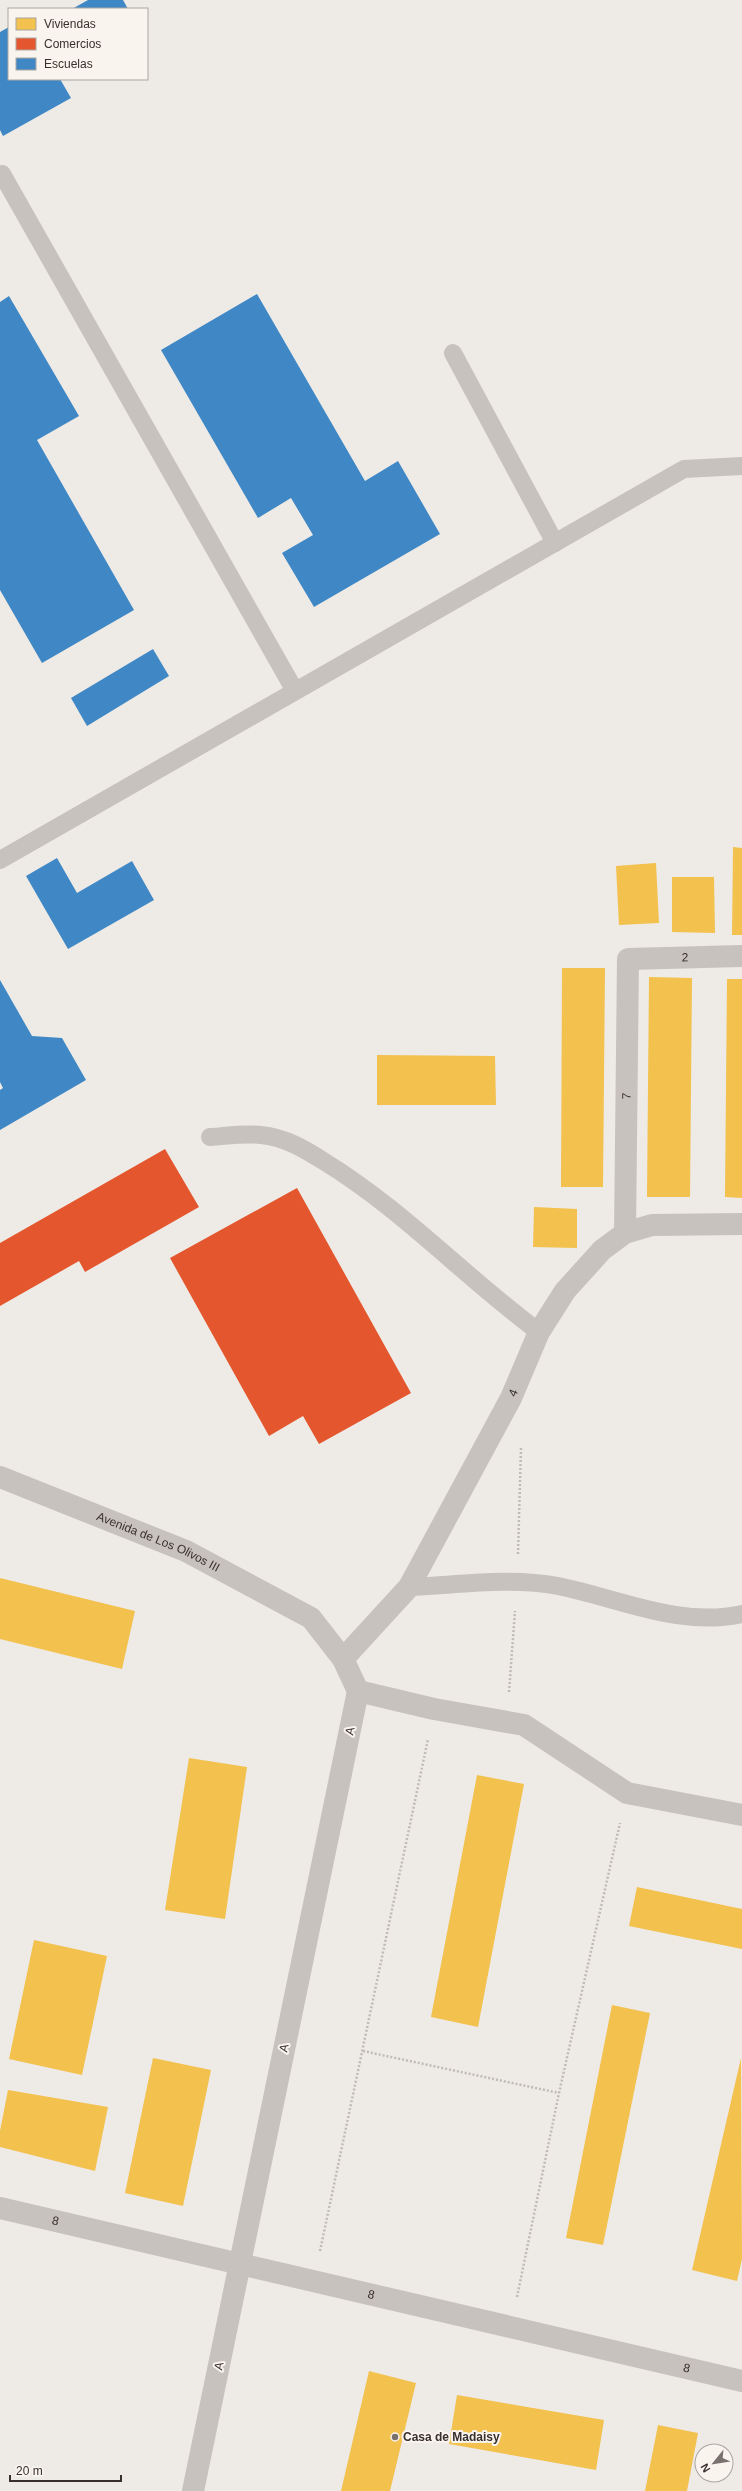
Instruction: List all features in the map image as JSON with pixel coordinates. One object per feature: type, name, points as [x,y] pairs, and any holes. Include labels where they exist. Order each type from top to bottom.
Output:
[{"type":"street","name":"2","points":[[628,959],[742,956]]},
{"type":"street","name":"7","points":[[625,1232],[628,959]]},
{"type":"street","name":"4","points":[[343,1659],[409,1587],[511,1398],[539,1332],[565,1291],[602,1250],[625,1232],[652,1225],[742,1224]]},
{"type":"street","name":"Avenida de Los Olivos III","points":[[0,1477],[186,1551],[311,1618],[343,1659]]},
{"type":"street","points":[[343,1659],[358,1691],[434,1709],[524,1725],[627,1793],[742,1815]]},
{"type":"street","name":"A","points":[[193,2491],[358,1691]]},
{"type":"street","name":"8","points":[[0,2208],[742,2381]]},
{"type":"lane","points":[[2,174],[295,691]]},
{"type":"lane","points":[[453,353],[555,543]]},
{"type":"lane","points":[[0,860],[684,469],[742,466]]},
{"type":"lane","points":[[210,1137],[262,1135],[297,1145],[351,1178],[446,1253],[506,1307],[539,1332]]},
{"type":"lane","points":[[409,1587],[517,1581],[558,1586],[667,1614],[726,1618],[742,1614]]},
{"type":"path","points":[[314,2281],[434,1709]]},
{"type":"path","points":[[511,2327],[559,2093],[627,1793]]},
{"type":"path","points":[[362,2050],[559,2093]]},
{"type":"building: Viviendas","points":[[733,847],[742,848],[742,935],[732,935]]},
{"type":"building: Viviendas","points":[[656,863],[659,923],[619,925],[616,866]]},
{"type":"building: Viviendas","points":[[672,877],[714,877],[715,933],[672,932]]},
{"type":"building: Viviendas","points":[[562,968],[605,968],[603,1187],[561,1187]]},
{"type":"building: Viviendas","points":[[649,977],[692,978],[690,1197],[647,1197]]},
{"type":"building: Viviendas","points":[[727,979],[742,979],[742,1198],[725,1197]]},
{"type":"building: Viviendas","points":[[377,1055],[495,1056],[496,1105],[377,1105]]},
{"type":"building: Viviendas","points":[[534,1207],[577,1209],[577,1248],[533,1247]]},
{"type":"building: Viviendas","points":[[0,1578],[135,1611],[122,1669],[0,1639]]},
{"type":"building: Viviendas","points":[[189,1758],[247,1767],[225,1919],[165,1910]]},
{"type":"building: Viviendas","points":[[477,1775],[524,1784],[478,2027],[431,2017]]},
{"type":"building: Viviendas","points":[[637,1887],[742,1909],[742,1949],[629,1926]]},
{"type":"building: Viviendas","points":[[34,1940],[107,1956],[82,2075],[9,2059]]},
{"type":"building: Viviendas","points":[[612,2005],[650,2013],[603,2245],[566,2238]]},
{"type":"building: Viviendas","points":[[153,2058],[211,2070],[183,2206],[125,2193]]},
{"type":"building: Viviendas","points":[[741,2058],[742,2259],[737,2281],[692,2270]]},
{"type":"building: Viviendas","points":[[8,2090],[108,2107],[95,2171],[0,2147],[0,2131]]},
{"type":"building: Viviendas","points":[[369,2371],[416,2383],[390,2491],[341,2491]]},
{"type":"building: Viviendas","points":[[457,2395],[604,2420],[596,2470],[449,2444]]},
{"type":"building: Viviendas","points":[[658,2425],[698,2433],[696,2443],[694,2443],[694,2454],[687,2491],[645,2491]]},
{"type":"building: Comercios","points":[[165,1149],[199,1207],[85,1272],[79,1261],[0,1306],[0,1243]]},
{"type":"building: Comercios","points":[[297,1188],[411,1393],[319,1444],[303,1416],[269,1436],[170,1258]]},
{"type":"building: Escuelas","points":[[88,0],[123,0],[127,8],[74,8]]},
{"type":"building: Escuelas","points":[[8,28],[8,80],[61,80],[71,98],[3,136],[0,130],[0,32]]},
{"type":"building: Escuelas","points":[[257,294],[365,481],[398,461],[440,534],[314,607],[282,553],[313,535],[291,498],[258,518],[161,350]]},
{"type":"building: Escuelas","points":[[9,296],[79,416],[37,440],[134,610],[42,663],[0,590],[0,302]]},
{"type":"building: Escuelas","points":[[153,649],[169,676],[87,726],[71,698]]},
{"type":"building: Escuelas","points":[[57,858],[77,893],[132,861],[154,900],[68,949],[26,876]]},
{"type":"building: Escuelas","points":[[0,980],[32,1036],[62,1038],[86,1080],[0,1130],[0,1090],[3,1088],[0,1082]]},
{"type":"place","name":"Casa de Madaisy","points":[[395,2437]]}]
